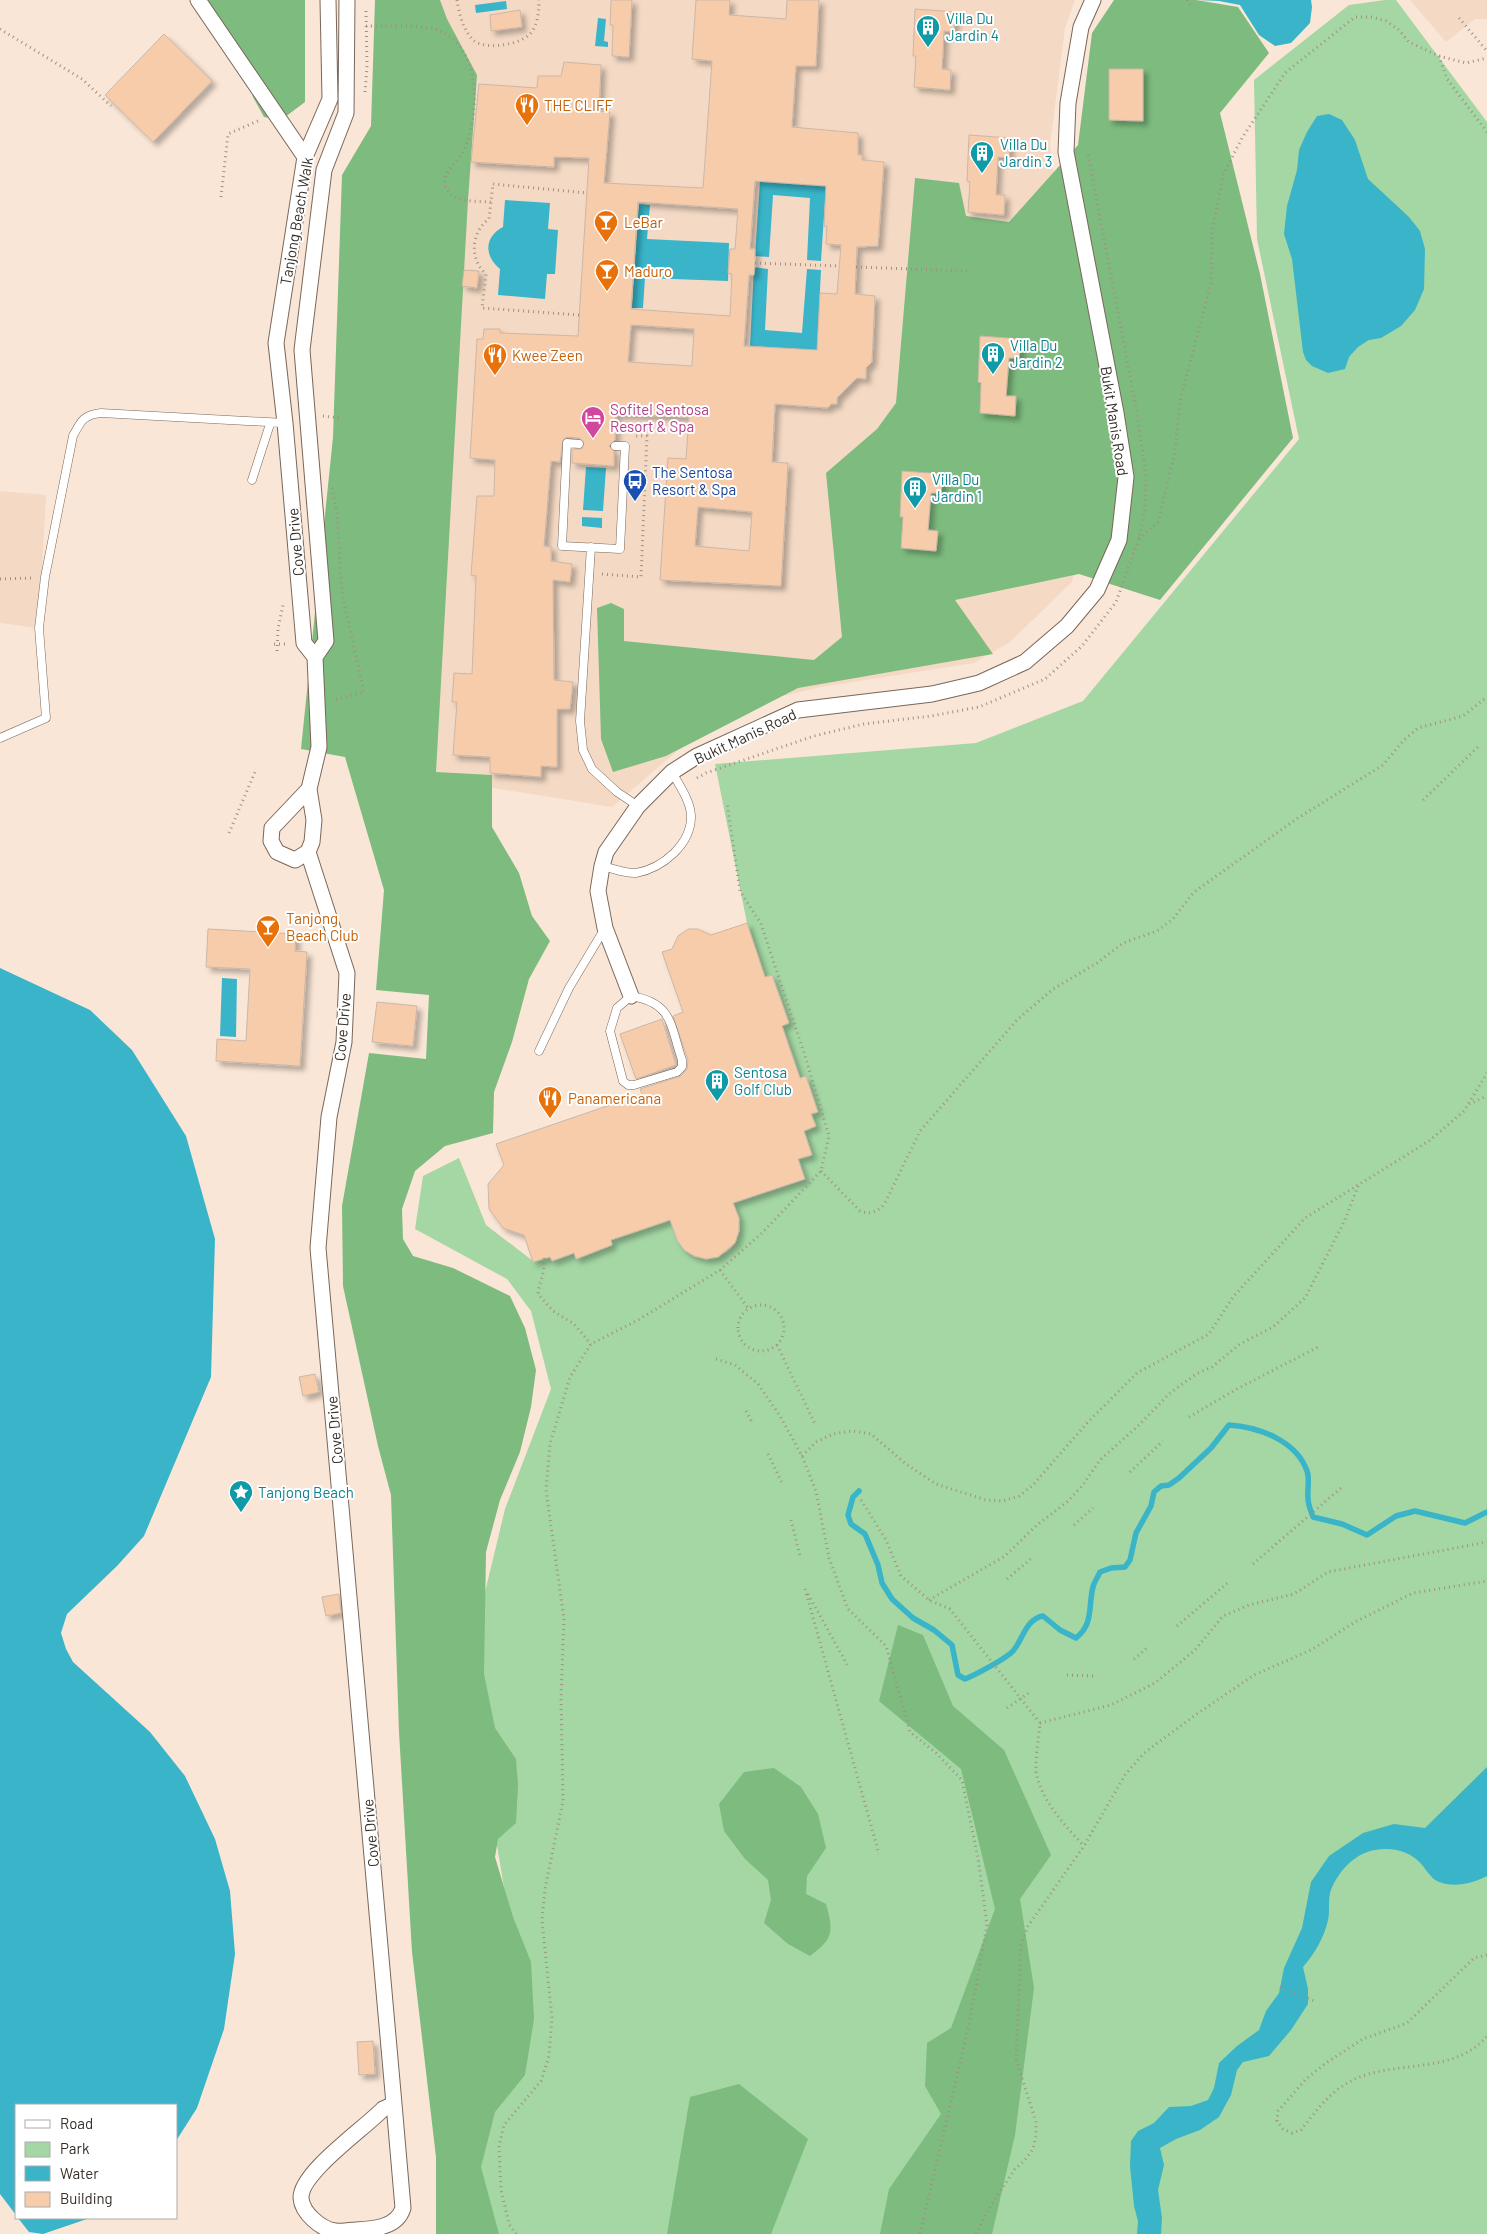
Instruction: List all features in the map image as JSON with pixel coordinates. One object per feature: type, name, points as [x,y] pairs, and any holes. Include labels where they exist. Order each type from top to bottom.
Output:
[{"type":"street","points":[[198,0],[305,157]]},
{"type":"street","name":"Tanjong Beach Walk","points":[[286,423],[276,343],[305,157],[330,99],[328,0]]},
{"type":"street","name":"Tanjong Beach Walk","points":[[311,457],[314,423],[302,350],[324,170],[346,113],[347,0]]},
{"type":"street","name":"Bukit Manis Road","points":[[631,996],[606,928],[598,891],[602,866],[606,852],[638,806],[672,772],[697,756],[798,710],[932,694],[979,684],[1025,662],[1067,626],[1097,590],[1119,540],[1126,477],[1116,413],[1066,152],[1068,103],[1081,27],[1093,0]]},
{"type":"street","points":[[286,423],[314,423]]},
{"type":"street","name":"Cove Drive","points":[[286,423],[304,643],[315,657],[318,703],[318,757],[309,789],[314,820],[312,842],[308,852],[295,860],[277,852],[271,841],[270,833],[277,821],[309,789]]},
{"type":"street","name":"Cove Drive","points":[[311,457],[326,641],[315,657]]},
{"type":"street","name":"Cove Drive","points":[[308,852],[347,973],[344,1042],[329,1117],[318,1248],[394,2104],[403,2208],[397,2219],[387,2230],[335,2231],[321,2225],[313,2219],[304,2206],[301,2197],[304,2183],[316,2169],[383,2109],[394,2104]]},
{"type":"lane","points":[[0,738],[46,718],[39,628],[45,577],[73,436],[80,423],[88,415],[100,413],[270,424],[286,423]]},
{"type":"lane","points":[[252,480],[270,424]]},
{"type":"lane","points":[[579,444],[567,444],[562,546],[620,549],[625,446],[614,446]]},
{"type":"lane","points":[[591,547],[580,721],[583,750],[592,769],[638,806]]},
{"type":"lane","points":[[602,866],[635,873],[666,861],[680,847],[688,834],[691,814],[684,792],[672,772]]},
{"type":"lane","points":[[539,1051],[569,988],[606,928]]},
{"type":"lane","points":[[631,996],[650,1000],[665,1011],[682,1060],[682,1067],[677,1072],[634,1085],[628,1085],[623,1081],[610,1031],[616,1008],[631,996]]},
{"type":"path","points":[[457,0],[466,30],[473,40],[483,46],[494,47],[525,39],[532,32],[538,16],[539,0]]},
{"type":"path","points":[[1187,0],[1191,6]]},
{"type":"path","points":[[364,95],[368,66],[366,8]]},
{"type":"path","points":[[1119,540],[1139,539],[1158,522],[1174,452],[1180,401],[1211,283],[1212,233],[1223,175],[1242,138],[1285,73],[1355,17],[1371,17],[1386,21],[1399,30],[1408,42],[1439,56],[1466,63],[1487,58]]},
{"type":"path","points":[[1459,18],[1487,51]]},
{"type":"path","points":[[366,26],[433,29],[447,35],[467,57],[474,80],[474,103],[466,146],[446,174],[445,184],[456,198],[491,202]]},
{"type":"path","points":[[0,29],[82,79],[111,106]]},
{"type":"path","points":[[1439,56],[1447,79],[1487,132]]},
{"type":"path","points":[[221,197],[228,134],[274,114]]},
{"type":"path","points":[[579,315],[482,308],[486,274],[478,267],[473,246],[481,225],[489,219],[493,184],[587,193]]},
{"type":"path","points":[[755,262],[839,266]]},
{"type":"path","points":[[856,267],[967,271]]},
{"type":"path","points":[[314,423],[320,415],[339,418]]},
{"type":"path","points":[[318,703],[364,692],[342,594],[337,513],[331,484]]},
{"type":"path","points":[[0,579],[45,577]]},
{"type":"path","points":[[1045,678],[1082,646],[1116,602]]},
{"type":"path","points":[[821,1171],[860,1211],[865,1213],[877,1211],[885,1203],[920,1131],[1017,1020],[1054,989],[1097,963],[1123,942],[1157,931],[1173,918],[1194,892],[1298,818],[1383,765],[1403,741],[1418,728],[1463,716],[1487,697]]},
{"type":"path","points":[[684,792],[692,781],[706,773],[814,736]]},
{"type":"path","points":[[1423,800],[1480,745]]},
{"type":"path","points":[[229,833],[255,772]]},
{"type":"path","points":[[516,2234],[509,2224],[501,2190],[499,2146],[504,2125],[541,2081],[549,2056],[552,2018],[542,1920],[545,1889],[563,1801],[561,1698],[564,1619],[546,1490],[550,1444],[570,1377],[590,1344],[638,1320],[720,1270],[762,1233],[821,1171],[828,1136],[805,1056],[761,924],[740,891],[727,803]]},
{"type":"path","points":[[802,1456],[816,1442],[833,1434],[852,1431],[871,1434],[906,1464],[936,1484],[986,1500],[1003,1501],[1019,1496],[1033,1486],[1087,1423],[1137,1373],[1209,1334],[1233,1296],[1305,1218],[1429,1142],[1464,1111],[1487,1073]]},
{"type":"path","points":[[1469,1104],[1487,1096]]},
{"type":"path","points":[[929,1600],[1006,1556],[1037,1525],[1067,1502],[1082,1486],[1100,1460],[1138,1426],[1169,1394],[1196,1374],[1212,1367],[1240,1344],[1273,1327],[1305,1298],[1345,1220],[1358,1186]]},
{"type":"path","points":[[544,1258],[545,1268],[540,1280],[538,1294],[553,1311],[574,1324],[590,1344]]},
{"type":"path","points":[[720,1270],[748,1308]]},
{"type":"path","points":[[766,1304],[780,1314],[785,1330],[777,1345],[768,1350],[759,1351],[750,1348],[742,1341],[738,1332],[739,1322],[742,1314],[748,1308],[766,1304]]},
{"type":"path","points":[[777,1345],[816,1426]]},
{"type":"path","points":[[1189,1417],[1235,1390],[1318,1347]]},
{"type":"path","points":[[716,1359],[734,1364],[758,1384],[780,1416],[802,1456],[816,1491],[829,1558],[848,1609],[886,1646],[910,1732],[936,1753],[962,1780],[978,1858],[987,1925],[968,2029],[920,2234]]},
{"type":"path","points":[[746,1411],[753,1424]]},
{"type":"path","points":[[1130,1472],[1163,1441]]},
{"type":"path","points":[[768,1454],[782,1483]]},
{"type":"path","points":[[1253,1564],[1341,1488]]},
{"type":"path","points":[[860,1500],[886,1540],[901,1576],[929,1600],[950,1609],[1040,1723],[1036,1776],[1047,1799],[1066,1828],[1084,1846]]},
{"type":"path","points":[[1074,1525],[1093,1508]]},
{"type":"path","points":[[791,1520],[800,1556]]},
{"type":"path","points":[[1040,1723],[1111,1705],[1155,1683],[1195,1650],[1223,1616],[1249,1605],[1294,1594],[1328,1572],[1487,1542]]},
{"type":"path","points":[[1008,1579],[1032,1558]]},
{"type":"path","points":[[1177,1626],[1230,1581]]},
{"type":"path","points":[[976,2234],[988,2210],[1015,2169],[1033,2149],[1036,2136],[1036,2122],[1016,2059],[1021,1945],[1028,1926],[1084,1846],[1125,1775],[1144,1754],[1194,1716],[1254,1675],[1311,1650],[1356,1622],[1413,1593],[1487,1581]]},
{"type":"path","points":[[849,1668],[805,1590],[879,1854]]},
{"type":"path","points":[[1134,1659],[1148,1647]]},
{"type":"path","points":[[1067,1675],[1093,1676]]},
{"type":"path","points":[[1007,1708],[1030,1692]]},
{"type":"path","points":[[1487,1955],[1474,1958],[1407,2023],[1364,2040],[1326,2063],[1306,2079],[1280,2106],[1277,2121],[1283,2129],[1297,2132],[1302,2130],[1322,2104],[1341,2087],[1368,2074],[1450,2060],[1470,2050],[1487,2036]]},
{"type":"path","points":[[1280,1987],[1314,2001]]},
{"type":"shaded area","points":[[441,0],[1075,0],[1065,28],[1050,145],[1061,226],[1106,438],[1072,582],[1010,642],[974,663],[821,687],[749,704],[691,739],[612,807],[431,778],[423,164]]},
{"type":"shaded area","points":[[1410,0],[1487,0],[1487,19],[1475,19],[1446,42]]},
{"type":"shaded area","points":[[0,491],[46,495],[39,628],[0,623]]},
{"type":"green space","points":[[203,0],[305,0],[305,102],[281,120],[264,117],[253,97],[241,51]]},
{"type":"green space","points":[[375,0],[440,0],[447,19],[477,75],[468,200],[436,772],[492,775],[492,827],[519,873],[532,916],[550,941],[529,979],[512,1042],[494,1092],[493,1133],[445,1146],[415,1171],[402,1209],[403,1239],[413,1256],[453,1268],[510,1296],[525,1328],[536,1370],[531,1407],[520,1452],[500,1500],[486,1552],[484,1674],[495,1728],[516,1759],[518,1785],[516,1823],[498,1839],[495,1857],[513,1917],[531,1962],[534,2019],[525,2075],[495,2112],[481,2167],[499,2234],[436,2234],[436,2157],[412,1952],[399,1732],[391,1495],[378,1446],[343,1286],[342,1206],[369,1053],[426,1059],[429,995],[376,990],[384,890],[345,757],[301,749],[333,437],[342,175],[371,126]]},
{"type":"green space","points":[[1114,0],[1196,0],[1238,7],[1269,53],[1220,113],[1260,274],[1293,438],[1160,600],[1079,574],[955,600],[993,654],[798,688],[666,756],[613,772],[601,739],[597,608],[611,603],[624,609],[624,641],[814,660],[842,637],[826,473],[877,429],[896,403],[915,178],[959,183],[966,216],[1009,222],[1078,145],[1092,33]]},
{"type":"green space","points":[[1396,0],[1487,122],[1487,2234],[488,2234],[480,2167],[516,1959],[467,1667],[505,1509],[551,1389],[531,1311],[507,1279],[415,1229],[423,1176],[459,1158],[486,1225],[533,1261],[574,1253],[577,1259],[612,1245],[611,1240],[670,1220],[706,1259],[719,1256],[734,1245],[737,1237],[737,1218],[732,1197],[746,1198],[804,1179],[798,1159],[812,1154],[804,1131],[816,1126],[811,1114],[817,1112],[800,1078],[782,1026],[789,1023],[772,975],[765,977],[747,923],[715,764],[976,743],[1083,701],[1299,439],[1257,239],[1254,80],[1349,5]]},
{"type":"green space","points":[[898,1625],[923,1635],[953,1706],[1004,1750],[1051,1855],[1020,1899],[1034,1988],[1015,2135],[992,2234],[880,2234],[889,2189],[941,2114],[925,2086],[927,2043],[951,2028],[995,1909],[961,1769],[879,1701]]},
{"type":"green space","points":[[774,1768],[801,1787],[818,1814],[826,1848],[807,1876],[806,1894],[826,1904],[831,1928],[830,1934],[823,1945],[810,1956],[788,1944],[764,1923],[771,1900],[768,1880],[745,1859],[724,1831],[719,1804],[744,1772]]},
{"type":"green space","points":[[739,2084],[808,2139],[771,2234],[667,2234],[690,2097]]},
{"type":"water","points":[[1198,0],[1311,0],[1310,23],[1291,43],[1275,46],[1259,35],[1240,5]]},
{"type":"water","points":[[506,1],[507,9],[476,13],[475,5]]},
{"type":"water","points":[[598,18],[606,19],[604,41],[608,42],[608,47],[595,46]]},
{"type":"water","points":[[1329,114],[1342,120],[1355,140],[1368,179],[1409,217],[1420,231],[1425,249],[1424,289],[1415,310],[1401,326],[1381,338],[1369,340],[1358,347],[1349,357],[1345,369],[1328,373],[1312,366],[1306,360],[1303,352],[1292,259],[1284,234],[1287,206],[1297,170],[1299,150],[1317,116]]},
{"type":"water","points":[[760,181],[826,186],[821,261],[807,260],[810,198],[773,195],[769,257],[755,256]]},
{"type":"water","points":[[505,200],[550,203],[548,229],[558,230],[555,274],[547,274],[545,299],[498,295],[500,269],[491,258],[488,247],[492,236],[503,227]]},
{"type":"water","points":[[639,204],[650,205],[647,239],[729,243],[728,281],[645,278],[643,308],[632,308]]},
{"type":"water","points":[[754,267],[768,269],[765,330],[802,333],[807,269],[821,270],[817,350],[750,346]]},
{"type":"water","points":[[586,467],[606,468],[603,511],[583,510]]},
{"type":"water","points":[[582,517],[602,518],[602,528],[582,526]]},
{"type":"water","points":[[0,968],[90,1010],[132,1050],[186,1136],[215,1239],[211,1377],[144,1536],[117,1566],[67,1614],[61,1633],[73,1662],[150,1732],[185,1776],[215,1839],[230,1891],[235,1954],[224,2029],[197,2108],[178,2138],[178,2104],[15,2104],[15,2214],[0,2194]]},
{"type":"water","points":[[222,978],[237,979],[236,1037],[220,1036]]},
{"type":"water","points":[[1487,1767],[1487,1876],[1475,1881],[1455,1885],[1441,1883],[1433,1879],[1413,1857],[1401,1851],[1388,1849],[1375,1850],[1360,1855],[1341,1872],[1330,1893],[1326,1927],[1315,1951],[1303,1967],[1308,1989],[1308,2004],[1291,2030],[1269,2056],[1243,2062],[1237,2070],[1231,2095],[1219,2117],[1200,2130],[1176,2139],[1160,2148],[1164,2165],[1158,2190],[1162,2218],[1161,2234],[1137,2234],[1138,2221],[1134,2206],[1130,2166],[1131,2141],[1138,2131],[1154,2123],[1169,2107],[1191,2106],[1208,2100],[1214,2088],[1219,2063],[1237,2046],[1259,2030],[1266,2011],[1279,1993],[1284,1968],[1302,1928],[1311,1882],[1329,1856],[1363,1833],[1394,1824],[1425,1828]]},
{"type":"water","points":[[19,2219],[87,2219],[43,2234],[29,2232]]},
{"type":"building","points":[[611,0],[632,0],[629,57],[612,56],[613,25],[610,25]]},
{"type":"building","points":[[696,0],[730,0],[729,15],[786,19],[787,0],[819,0],[816,66],[796,66],[792,127],[858,133],[858,155],[862,155],[862,160],[884,162],[878,246],[857,247],[855,294],[875,296],[872,362],[866,368],[866,379],[857,378],[837,398],[837,404],[831,404],[828,408],[775,404],[772,462],[788,463],[781,586],[660,580],[668,458],[686,459],[689,417],[616,414],[615,440],[609,446],[614,451],[614,466],[572,463],[572,449],[582,449],[584,442],[579,438],[567,437],[563,440],[560,462],[551,461],[544,546],[551,547],[551,561],[572,564],[570,582],[553,580],[554,680],[573,682],[570,709],[557,709],[557,767],[541,766],[541,777],[490,773],[490,757],[453,755],[457,702],[452,702],[454,673],[472,674],[476,576],[471,575],[477,496],[494,496],[495,460],[470,458],[477,339],[483,339],[484,329],[500,329],[500,333],[578,336],[589,158],[554,157],[554,167],[471,162],[479,84],[537,88],[538,76],[561,76],[564,62],[601,65],[599,111],[610,112],[604,183],[703,188],[712,61],[692,59]],"holes":[[[755,181],[826,186],[824,226],[827,226],[826,244],[841,245],[837,294],[820,293],[817,350],[744,346],[749,275],[754,275],[755,263],[755,249],[750,249]],[[638,202],[738,209],[735,249],[730,249],[728,273],[732,274],[730,316],[631,309]],[[631,325],[694,329],[692,366],[628,362]],[[698,507],[752,512],[749,551],[695,546]]]},
{"type":"building","name":"Villa Du Jardin 4","points":[[915,9],[956,12],[954,32],[944,31],[942,69],[951,70],[950,90],[914,87],[916,56],[913,56]]},
{"type":"building","points":[[520,10],[522,27],[491,31],[490,15]]},
{"type":"building","points":[[164,34],[212,81],[153,142],[105,95]]},
{"type":"building","points":[[1109,69],[1143,69],[1143,121],[1109,120]]},
{"type":"building","name":"Villa Du Jardin 3","points":[[969,135],[1010,138],[1009,158],[998,157],[996,195],[1005,195],[1004,215],[968,212],[970,182],[967,181]]},
{"type":"building","points":[[464,270],[479,271],[477,288],[462,286]]},
{"type":"building","name":"Villa Du Jardin 2","points":[[980,336],[1021,339],[1019,358],[1009,358],[1006,396],[1016,396],[1015,416],[980,413],[981,383],[978,382]]},
{"type":"building","name":"Villa Du Jardin 1","points":[[902,471],[943,474],[941,493],[931,493],[928,530],[938,531],[936,551],[901,548],[903,517],[900,517]]},
{"type":"building","name":"Sentosa Golf Club","points":[[747,923],[765,977],[772,975],[789,1023],[782,1026],[800,1078],[806,1076],[818,1112],[811,1114],[816,1126],[804,1131],[812,1155],[798,1159],[805,1179],[733,1203],[739,1218],[739,1231],[735,1243],[718,1257],[706,1259],[694,1256],[684,1250],[677,1240],[670,1220],[611,1240],[612,1245],[576,1259],[574,1253],[552,1261],[550,1257],[533,1262],[524,1235],[503,1228],[489,1209],[488,1184],[504,1165],[496,1144],[642,1094],[640,1089],[681,1076],[687,1069],[688,1060],[673,1016],[683,1012],[662,952],[672,949],[678,936],[688,929],[698,929],[711,935]]},
{"type":"building","points":[[208,929],[296,934],[295,951],[307,952],[300,1066],[216,1061],[217,1039],[246,1041],[250,969],[206,967]]},
{"type":"building","points":[[377,1002],[417,1006],[413,1046],[372,1042]]},
{"type":"building","points":[[662,1019],[676,1065],[636,1079],[620,1034]]},
{"type":"building","points":[[315,1374],[319,1392],[303,1396],[299,1377]]},
{"type":"building","points":[[339,1594],[341,1613],[326,1616],[322,1597]]},
{"type":"building","points":[[373,2041],[375,2074],[359,2075],[357,2042]]},
{"type":"waterway","points":[[859,1491],[853,1497],[848,1515],[851,1524],[865,1534],[878,1565],[882,1583],[892,1599],[913,1618],[934,1630],[952,1645],[958,1675],[965,1679],[1010,1654],[1025,1630],[1037,1618],[1043,1616],[1060,1630],[1076,1638],[1082,1633],[1088,1621],[1095,1581],[1100,1572],[1111,1568],[1125,1567],[1130,1560],[1136,1533],[1151,1506],[1154,1492],[1161,1486],[1169,1485],[1179,1478],[1211,1448],[1229,1425],[1264,1432],[1285,1443],[1294,1451],[1302,1460],[1307,1471],[1308,1501],[1313,1517],[1342,1524],[1367,1535],[1396,1516],[1415,1511],[1465,1523],[1487,1512]]},
{"type":"place","name":"Villa Du Jardin 4","points":[[928,48]]},
{"type":"place","name":"THE CLIFF","points":[[527,126]]},
{"type":"place","name":"Villa Du Jardin 3","points":[[982,174]]},
{"type":"place","name":"LeBar","points":[[606,243]]},
{"type":"place","name":"Maduro","points":[[607,292]]},
{"type":"place","name":"Villa Du Jardin 2","points":[[993,375]]},
{"type":"place","name":"Kwee Zeen","points":[[495,376]]},
{"type":"place","name":"Sofitel Sentosa Resort & Spa","points":[[593,439]]},
{"type":"place","name":"The Sentosa Resort & Spa","points":[[635,502]]},
{"type":"place","name":"Villa Du Jardin 1","points":[[915,509]]},
{"type":"place","name":"Tanjong Beach Club","points":[[268,948]]},
{"type":"place","name":"Sentosa Golf Club","points":[[717,1102]]},
{"type":"place","name":"Panamericana","points":[[550,1119]]},
{"type":"place","name":"Tanjong Beach","points":[[241,1513]]}]
